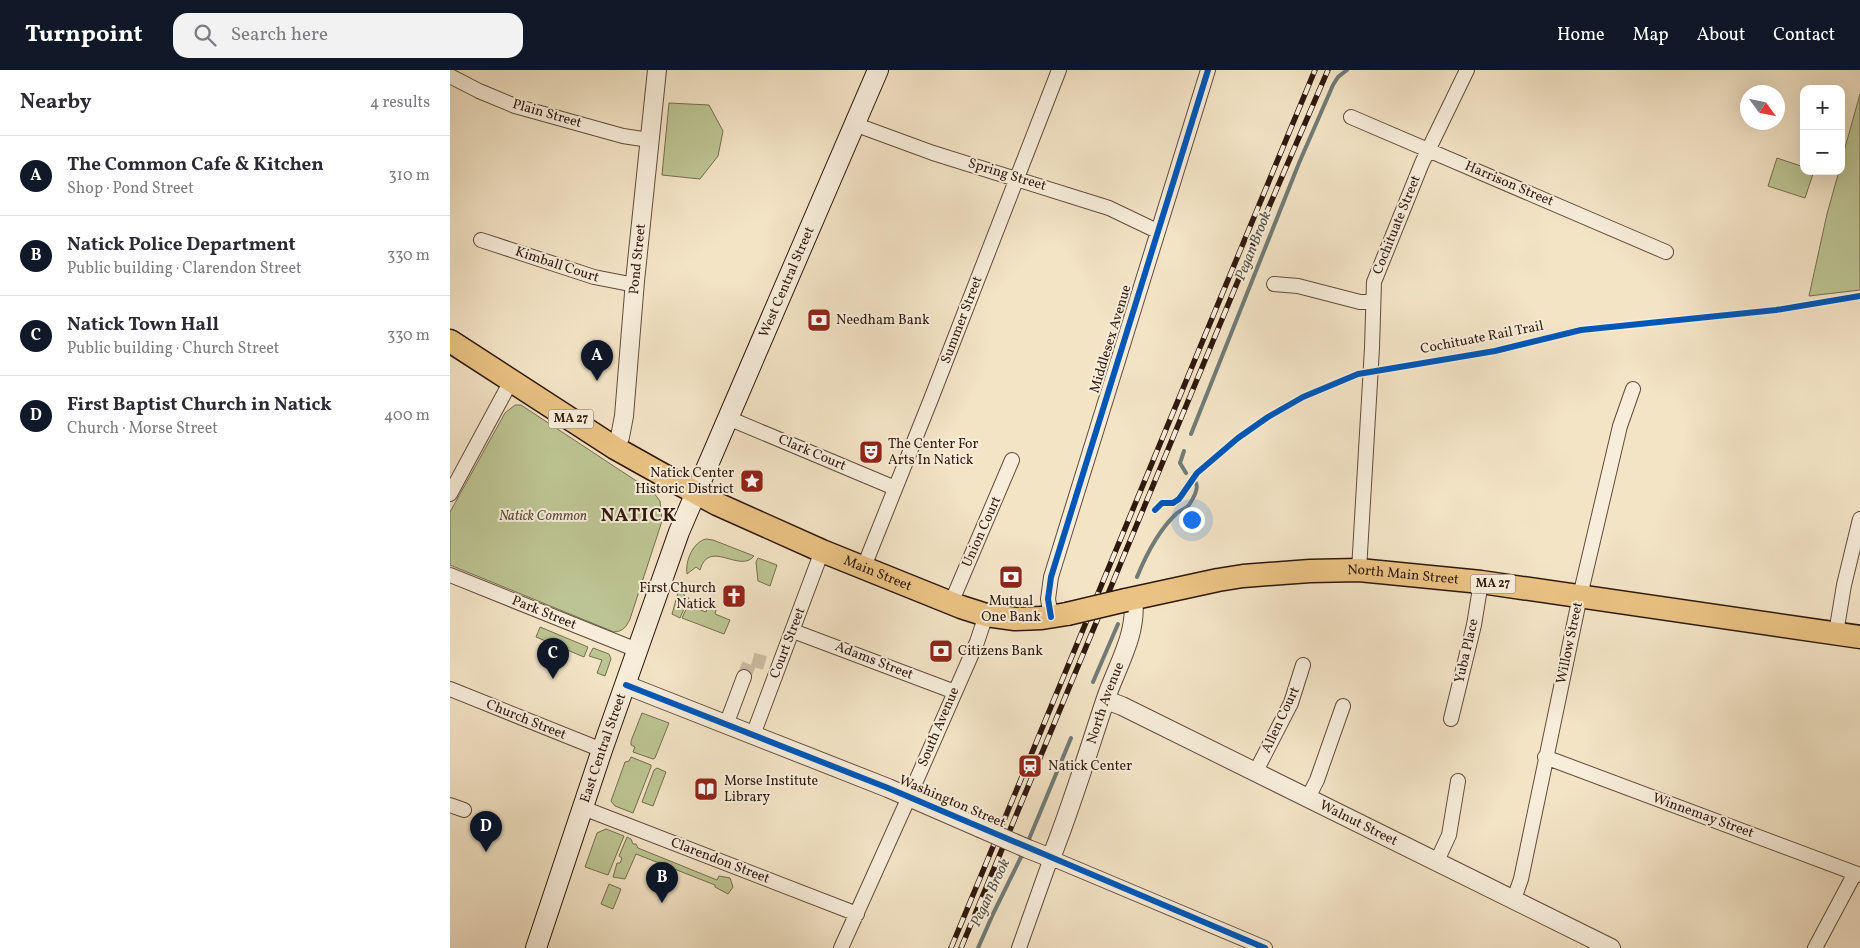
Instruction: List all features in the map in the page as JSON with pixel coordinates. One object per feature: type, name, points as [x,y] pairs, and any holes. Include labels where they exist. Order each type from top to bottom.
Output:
[{"type":"main road","name":"West Central Street","points":[[695,493],[878,70]]},
{"type":"main road","name":"MA 27","points":[[450,341],[615,448],[695,493]]},
{"type":"main road","name":"Main Street","points":[[695,493],[863,569],[986,615],[1015,619],[1059,615]]},
{"type":"main road","name":"East Central Street","points":[[536,948],[602,750],[679,532],[695,493]]},
{"type":"main road","name":"North Main Street","points":[[1059,615],[1243,576],[1310,570],[1359,570],[1481,582],[1860,637]]},
{"type":"street","name":"Pond Street","points":[[615,448],[620,437],[624,416],[634,285],[657,70]]},
{"type":"street","name":"Summer Street","points":[[863,569],[1059,70]]},
{"type":"street","name":"Middlesex Avenue","points":[[1059,615],[1048,599],[1051,577],[1208,70]]},
{"type":"street","name":"Cochituate Street","points":[[1359,570],[1374,282],[1428,150],[1467,70]]},
{"type":"street","name":"Plain Street","points":[[450,76],[515,106],[623,136],[649,140]]},
{"type":"street","name":"Harrison Street","points":[[1351,117],[1666,252]]},
{"type":"street","name":"Spring Street","points":[[854,124],[933,153],[1109,208],[1157,231]]},
{"type":"street","name":"Kimball Court","points":[[481,240],[594,277],[634,285]]},
{"type":"street","points":[[1274,284],[1298,286],[1360,302],[1373,302]]},
{"type":"street","points":[[450,494],[511,381]]},
{"type":"street","name":"Willow Street","points":[[1514,899],[1521,879],[1580,596],[1620,426],[1633,389]]},
{"type":"street","name":"Clark Court","points":[[728,418],[895,488]]},
{"type":"street","name":"Union Court","points":[[951,603],[1012,460]]},
{"type":"street","points":[[1836,633],[1844,585],[1860,518]]},
{"type":"street","name":"Court Street","points":[[753,735],[772,665],[793,631],[822,551]]},
{"type":"street","name":"Park Street","points":[[450,575],[638,650]]},
{"type":"street","name":"Yuba Place","points":[[1451,719],[1474,625],[1481,582]]},
{"type":"street","name":"North Avenue","points":[[1019,948],[1134,623],[1130,600]]},
{"type":"street","name":"South Avenue","points":[[841,948],[977,642],[986,615]]},
{"type":"street","name":"Adams Street","points":[[793,631],[955,692]]},
{"type":"street","name":"Allen Court","points":[[1256,773],[1291,703],[1303,665]]},
{"type":"street","points":[[726,725],[744,676]]},
{"type":"street","name":"Washington Street","points":[[626,685],[909,797],[1265,948]]},
{"type":"street","name":"Church Street","points":[[450,689],[602,750]]},
{"type":"street","name":"Walnut Street","points":[[1106,700],[1122,706],[1611,948]]},
{"type":"street","points":[[1308,798],[1317,780],[1344,706]]},
{"type":"street","name":"Winnemay Street","points":[[1545,757],[1858,874]]},
{"type":"street","points":[[1437,861],[1449,835],[1458,781]]},
{"type":"street","points":[[450,805],[464,810]]},
{"type":"street","name":"Clarendon Street","points":[[583,808],[857,914]]},
{"type":"street","points":[[1815,948],[1858,874]]},
{"type":"green space","points":[[1860,94],[1860,290],[1809,296],[1827,214],[1838,175],[1845,175],[1845,148]]},
{"type":"green space","points":[[669,103],[709,105],[723,131],[718,156],[700,179],[662,175]]},
{"type":"green space","points":[[1777,158],[1800,166],[1800,175],[1813,175],[1805,198],[1768,186]]},
{"type":"green space","name":"Natick Common","points":[[515,405],[521,405],[638,482],[654,493],[660,501],[662,521],[630,619],[620,631],[614,632],[450,565],[450,512],[505,413]]},
{"type":"green space","points":[[706,539],[754,556],[748,560],[741,561],[717,556],[710,557],[704,561],[700,570],[696,567],[687,574],[687,563],[691,553],[697,544]]},
{"type":"green space","points":[[758,558],[777,565],[770,586],[758,581],[756,562]]},
{"type":"green space","points":[[681,587],[685,597],[689,598],[680,618],[672,614]]},
{"type":"green space","points":[[709,603],[717,606],[715,614],[730,620],[724,634],[682,618],[688,605],[706,612]]},
{"type":"green space","points":[[540,627],[588,647],[584,657],[536,637]]},
{"type":"green space","points":[[593,648],[609,654],[611,659],[605,676],[597,673],[602,660],[589,656]]},
{"type":"green space","points":[[642,713],[669,723],[653,759],[633,752],[635,747],[631,745]]},
{"type":"green space","points":[[631,757],[651,765],[633,813],[615,806],[611,801],[625,762],[629,761]]},
{"type":"green space","points":[[657,768],[666,772],[653,806],[642,802],[654,770]]},
{"type":"green space","points":[[606,829],[624,836],[608,875],[585,867],[597,833]]},
{"type":"green space","points":[[627,837],[638,848],[717,880],[719,876],[730,878],[733,887],[728,894],[715,887],[715,885],[636,854],[625,879],[613,877],[617,863],[620,863],[622,858],[619,856]]},
{"type":"green space","points":[[609,884],[621,889],[613,909],[601,904]]},
{"type":"waterway","name":"Pegan Brook","points":[[1191,434],[1299,163],[1333,85],[1338,77],[1347,70]]},
{"type":"waterway","name":"Pegan Brook","points":[[1184,451],[1180,463],[1186,473]]},
{"type":"waterway","name":"Pegan Brook","points":[[1137,577],[1158,536],[1176,514],[1191,503],[1196,491],[1196,483]]},
{"type":"waterway","name":"Pegan Brook","points":[[1093,682],[1118,624]]},
{"type":"waterway","name":"Pegan Brook","points":[[1027,844],[1071,738]]},
{"type":"waterway","name":"Pegan Brook","points":[[978,948],[1023,853]]},
{"type":"tunnel","points":[[744,677],[751,659],[765,663]]},
{"type":"railway","points":[[951,948],[1315,70]]},
{"type":"railway","points":[[961,948],[1262,223],[1328,70]]},
{"type":"cycle path","points":[[1051,617],[1048,599],[1051,577],[1208,70]]},
{"type":"cycle path","name":"Cochituate Rail Trail","points":[[1155,510],[1162,503],[1173,503],[1179,499],[1197,473],[1238,438],[1268,417],[1303,397],[1358,374],[1495,351],[1581,330],[1776,310],[1860,296]]},
{"type":"cycle path","points":[[626,685],[888,788],[1265,948]]},
{"type":"place","name":"Needham Bank","points":[[819,320]]},
{"type":"place","name":"The Common Cafe & Kitchen","points":[[597,381]]},
{"type":"place","name":"The Center For Arts In Natick","points":[[871,452]]},
{"type":"place","name":"Natick Center Historic District","points":[[752,481]]},
{"type":"place","name":"Mutual One Bank","points":[[1011,577]]},
{"type":"place","name":"First Church Natick","points":[[734,596]]},
{"type":"place","name":"Citizens Bank","points":[[941,651]]},
{"type":"place","name":"Natick Town Hall","points":[[553,679]]},
{"type":"place","name":"Natick Center","points":[[1030,766]]},
{"type":"place","name":"Morse Institute Library","points":[[706,789]]},
{"type":"place","name":"First Baptist Church in Natick","points":[[486,852]]},
{"type":"place","name":"Natick Police Department","points":[[662,903]]},
{"type":"district","name":"NATICK","points":[[639,516]]}]
